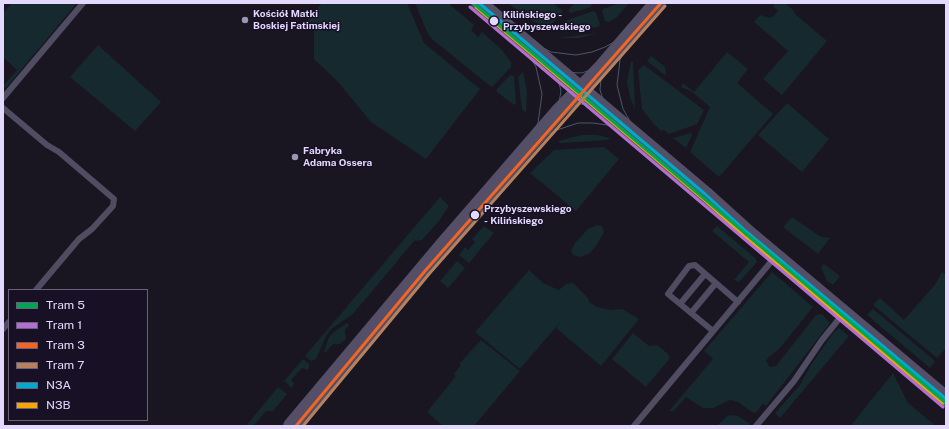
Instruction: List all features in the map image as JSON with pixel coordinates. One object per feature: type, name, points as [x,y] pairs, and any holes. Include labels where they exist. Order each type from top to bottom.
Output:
[{"type":"street","points":[[479,3],[946,399]]},
{"type":"street","points":[[291,426],[443,245],[559,111],[580,90],[657,3]]},
{"type":"lane","points":[[3,98],[83,3]]},
{"type":"lane","points":[[3,108],[47,145],[59,152],[114,199],[113,206],[92,229],[79,239],[37,289]]},
{"type":"lane","points":[[634,426],[776,256]]},
{"type":"lane","points":[[713,331],[670,296],[668,292],[692,265],[738,302]]},
{"type":"lane","points":[[680,304],[705,274]]},
{"type":"lane","points":[[691,314],[716,283]]},
{"type":"lane","points":[[756,426],[794,381],[822,340],[844,313]]},
{"type":"green space","points":[[12,3],[77,3],[6,88],[3,86],[17,70],[3,57],[3,13]]},
{"type":"green space","points":[[322,3],[407,3],[424,43],[480,89],[426,159],[371,122],[339,83],[314,59],[314,30],[306,22]]},
{"type":"green space","points":[[415,3],[448,3],[474,25],[471,30],[478,37],[482,32],[501,49],[511,62],[511,67],[493,86],[490,86],[432,39],[427,32]]},
{"type":"green space","points":[[508,3],[553,3],[563,11],[551,25],[542,26],[528,18]]},
{"type":"green space","points":[[574,3],[592,3],[591,7],[571,13],[568,11]]},
{"type":"green space","points":[[620,3],[629,3],[617,17],[609,22],[605,21],[602,11],[603,9]]},
{"type":"green space","points":[[775,3],[785,3],[794,11],[795,14],[827,41],[782,95],[763,79],[788,51],[754,22],[760,15],[769,18],[774,16],[778,11],[773,6]]},
{"type":"green space","points":[[594,11],[600,24],[598,27],[562,31],[560,27],[567,20]]},
{"type":"green space","points":[[598,33],[580,38],[557,38]]},
{"type":"green space","points":[[98,45],[161,102],[135,131],[70,77]]},
{"type":"green space","points":[[727,52],[748,69],[737,83],[773,114],[719,177],[690,152],[710,107],[692,92],[681,87],[683,83],[694,92]]},
{"type":"green space","points":[[651,56],[665,67],[666,76],[647,61]]},
{"type":"green space","points":[[631,61],[633,62],[635,109],[630,97],[627,82]]},
{"type":"green space","points":[[644,65],[704,110],[697,124],[669,134],[664,130],[661,131],[653,123],[642,109],[638,70]]},
{"type":"green space","points":[[523,72],[527,91],[526,113],[522,109],[518,77]]},
{"type":"green space","points":[[510,75],[514,76],[516,104],[514,105],[497,92],[497,89]]},
{"type":"green space","points":[[787,103],[829,139],[802,172],[758,135]]},
{"type":"green space","points":[[691,133],[692,135],[686,148],[673,138]]},
{"type":"green space","points":[[582,135],[597,135],[610,138],[608,140],[560,143],[558,141]]},
{"type":"green space","points":[[604,147],[619,159],[576,211],[530,173],[554,150]]},
{"type":"green space","points":[[440,197],[449,206],[439,221],[422,240],[414,241],[353,314],[331,329],[326,336],[316,359],[311,361],[305,356]]},
{"type":"green space","points":[[792,217],[821,237],[830,238],[818,254],[783,227]]},
{"type":"green space","points":[[597,225],[602,226],[604,232],[596,246],[590,253],[580,257],[573,255],[571,250],[575,243],[588,229]]},
{"type":"green space","points":[[484,226],[494,233],[469,263],[459,255],[465,247],[468,250],[475,242],[472,239]]},
{"type":"green space","points":[[717,226],[755,258],[757,262],[739,282],[734,280],[749,262],[712,231]]},
{"type":"green space","points":[[457,261],[465,268],[448,288],[440,281]]},
{"type":"green space","points":[[824,264],[840,276],[833,285],[827,281],[821,267]]},
{"type":"green space","points":[[529,270],[543,283],[559,290],[566,284],[573,283],[588,298],[589,302],[597,307],[611,310],[622,309],[639,319],[601,366],[556,328],[562,320],[520,369],[475,332]]},
{"type":"green space","points":[[772,272],[813,307],[780,348],[768,358],[766,361],[770,367],[776,366],[816,315],[822,314],[830,323],[766,406],[763,403],[756,413],[752,412],[738,402],[730,400],[713,408],[703,408],[686,397],[674,411],[669,411],[713,359],[704,351]]},
{"type":"green space","points":[[942,272],[946,275],[946,348],[937,358],[873,305],[880,298],[904,320],[934,286]]},
{"type":"green space","points":[[873,309],[935,361],[930,368],[867,315]]},
{"type":"green space","points":[[347,323],[349,325],[345,330],[346,339],[340,344],[333,344],[325,353],[324,352],[329,337]]},
{"type":"green space","points":[[839,328],[849,336],[780,418],[775,413],[800,385],[811,365],[833,333]]},
{"type":"green space","points":[[633,333],[649,346],[657,345],[668,354],[670,358],[646,387],[612,359]]},
{"type":"green space","points":[[481,340],[520,371],[474,426],[443,426],[427,412],[456,376],[454,374],[461,365],[459,364]]},
{"type":"green space","points":[[303,359],[309,364],[309,368],[307,370],[302,368],[291,380],[294,383],[292,388],[284,381]]},
{"type":"green space","points":[[893,373],[908,403],[936,426],[855,426],[852,424]]},
{"type":"green space","points":[[278,387],[287,394],[273,411],[266,411],[253,426],[246,426]]},
{"type":"green space","points":[[730,415],[738,416],[750,424],[748,426],[717,426]]},
{"type":"tram line","name":"5","points":[[473,3],[946,403]]},
{"type":"tram line","name":"3","points":[[296,426],[425,271],[661,3]]},
{"type":"tram line","name":"7","points":[[303,426],[429,274],[665,6]]},
{"type":"tram line","name":"1","points":[[470,7],[943,407]]},
{"type":"tram line","points":[[525,38],[551,52],[576,55],[592,52],[605,47],[616,41],[628,30]]},
{"type":"tram line","points":[[634,34],[625,48],[620,60],[617,85],[623,109],[631,123],[642,135]]},
{"type":"tram line","points":[[518,42],[529,55],[536,67],[542,94],[538,123],[525,145]]},
{"type":"tram line","points":[[614,47],[602,67],[600,90],[607,111],[620,126]]},
{"type":"tram line","points":[[541,51],[555,68],[561,91],[557,115],[547,131]]},
{"type":"tram line","points":[[540,61],[562,72],[581,73],[602,67],[619,51]]},
{"type":"tram line","points":[[545,122],[563,109],[580,104],[601,106],[621,118]]},
{"type":"tram line","points":[[533,147],[544,137],[557,130],[578,123],[607,125],[624,132],[635,139]]},
{"type":"transit line","name":"N3A","points":[[479,3],[705,194],[748,233],[946,399]]},
{"type":"transit line","name":"N3B","points":[[476,7],[702,198],[745,237],[943,403]]},
{"type":"place","name":"Kościół Matki Boskiej Fatimskiej","points":[[245,20]]},
{"type":"place","name":"Kilińskiego - Przybyszewskiego","points":[[494,21]]},
{"type":"place","name":"Fabryka Adama Ossera","points":[[295,157]]},
{"type":"place","name":"Przybyszewskiego - Kilińskiego","points":[[475,215]]}]
